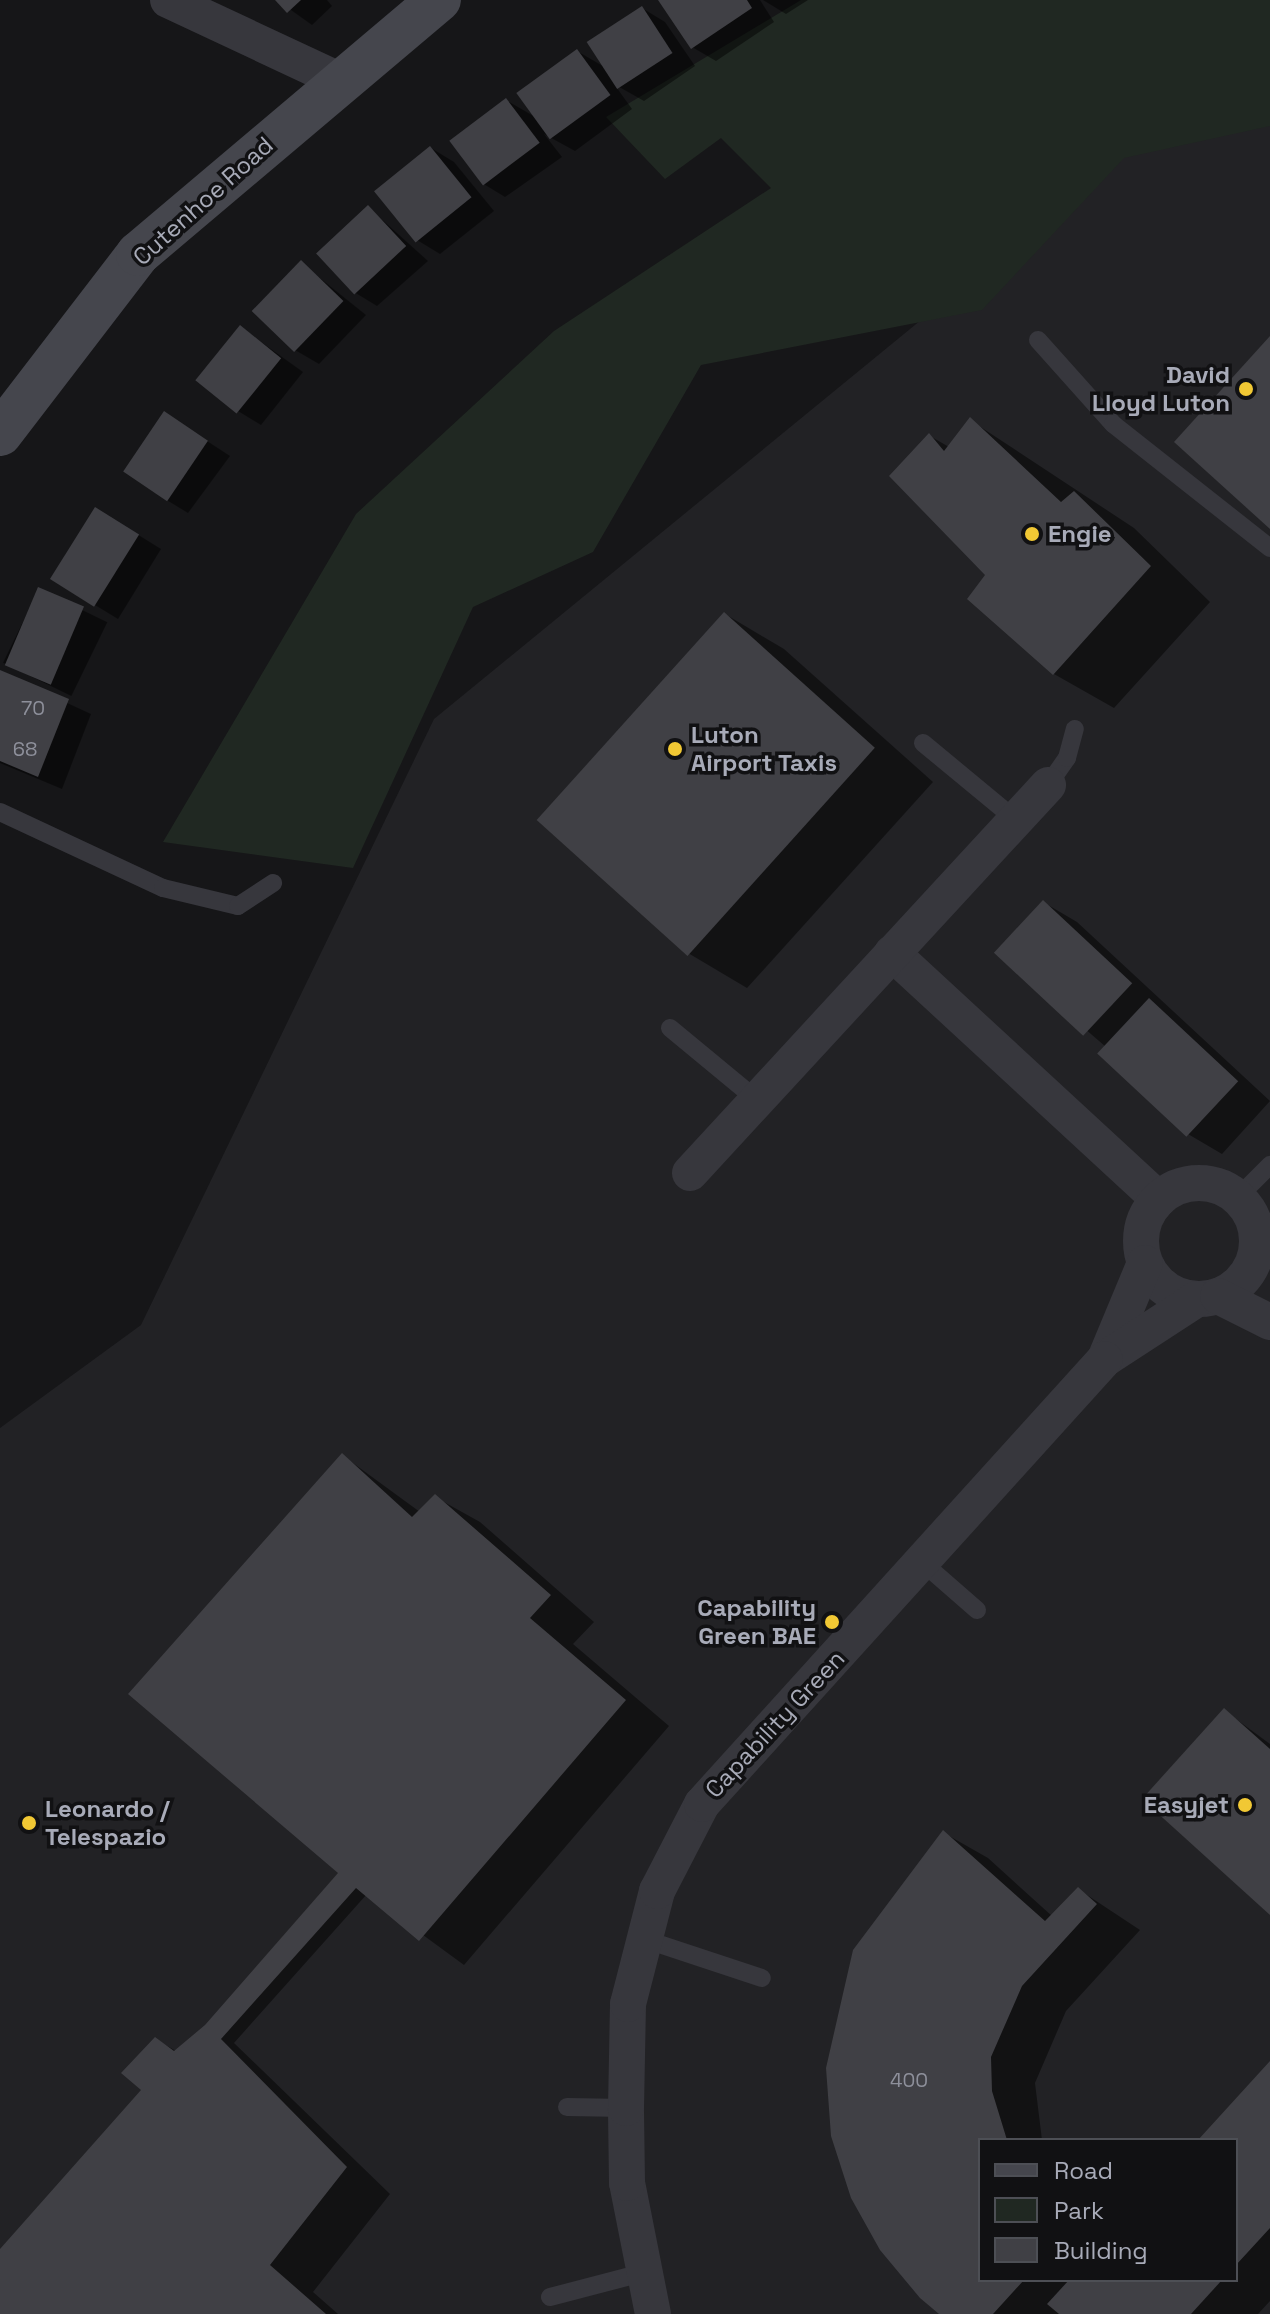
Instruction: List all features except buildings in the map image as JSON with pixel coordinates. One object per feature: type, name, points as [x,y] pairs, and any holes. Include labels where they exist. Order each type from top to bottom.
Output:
[{"type":"street","points":[[168,0],[339,80]]},
{"type":"street","name":"Cutenhoe Road","points":[[0,434],[138,254],[339,80],[439,0]]},
{"type":"street","points":[[690,1173],[1048,785]]},
{"type":"street","points":[[892,953],[1159,1199]]},
{"type":"street","points":[[1198,1184],[1237,1198],[1263,1259],[1244,1277],[1105,1359],[1145,1263],[1142,1229],[1159,1199],[1198,1184]]},
{"type":"street","points":[[1145,1263],[1166,1289],[1208,1297],[1270,1322]]},
{"type":"street","name":"Capability Green","points":[[653,2314],[642,2273],[627,2183],[626,2108],[628,2004],[657,1891],[702,1804],[1105,1359]]},
{"type":"lane","points":[[1038,340],[1113,424],[1270,548]]},
{"type":"lane","points":[[1048,785],[1067,758],[1075,729]]},
{"type":"lane","points":[[923,743],[1016,820]]},
{"type":"lane","points":[[0,812],[163,888],[238,906],[273,883]]},
{"type":"lane","points":[[670,1028],[757,1100]]},
{"type":"lane","points":[[1237,1198],[1270,1165]]},
{"type":"lane","points":[[922,1562],[977,1610]]},
{"type":"lane","points":[[644,1939],[762,1978]]},
{"type":"lane","points":[[567,2107],[626,2108]]},
{"type":"lane","points":[[550,2297],[642,2273]]},
{"type":"shaded area","points":[[1270,6],[1270,2314],[0,2314],[0,1428],[141,1325],[434,719],[943,302]]},
{"type":"green space","points":[[801,0],[1270,0],[1270,126],[1124,158],[982,310],[701,365],[593,552],[473,607],[353,868],[163,842],[356,514],[554,331],[771,188],[721,138],[665,179],[606,117]]},
{"type":"place","name":"David Lloyd Luton","points":[[1246,389]]},
{"type":"place","name":"Engie","points":[[1032,534]]},
{"type":"place","name":"Luton Airport Taxis","points":[[675,749]]},
{"type":"place","name":"Capability Green BAE","points":[[832,1622]]},
{"type":"place","name":"Easyjet","points":[[1245,1805]]},
{"type":"place","name":"Leonardo / Telespazio","points":[[29,1823]]}]
